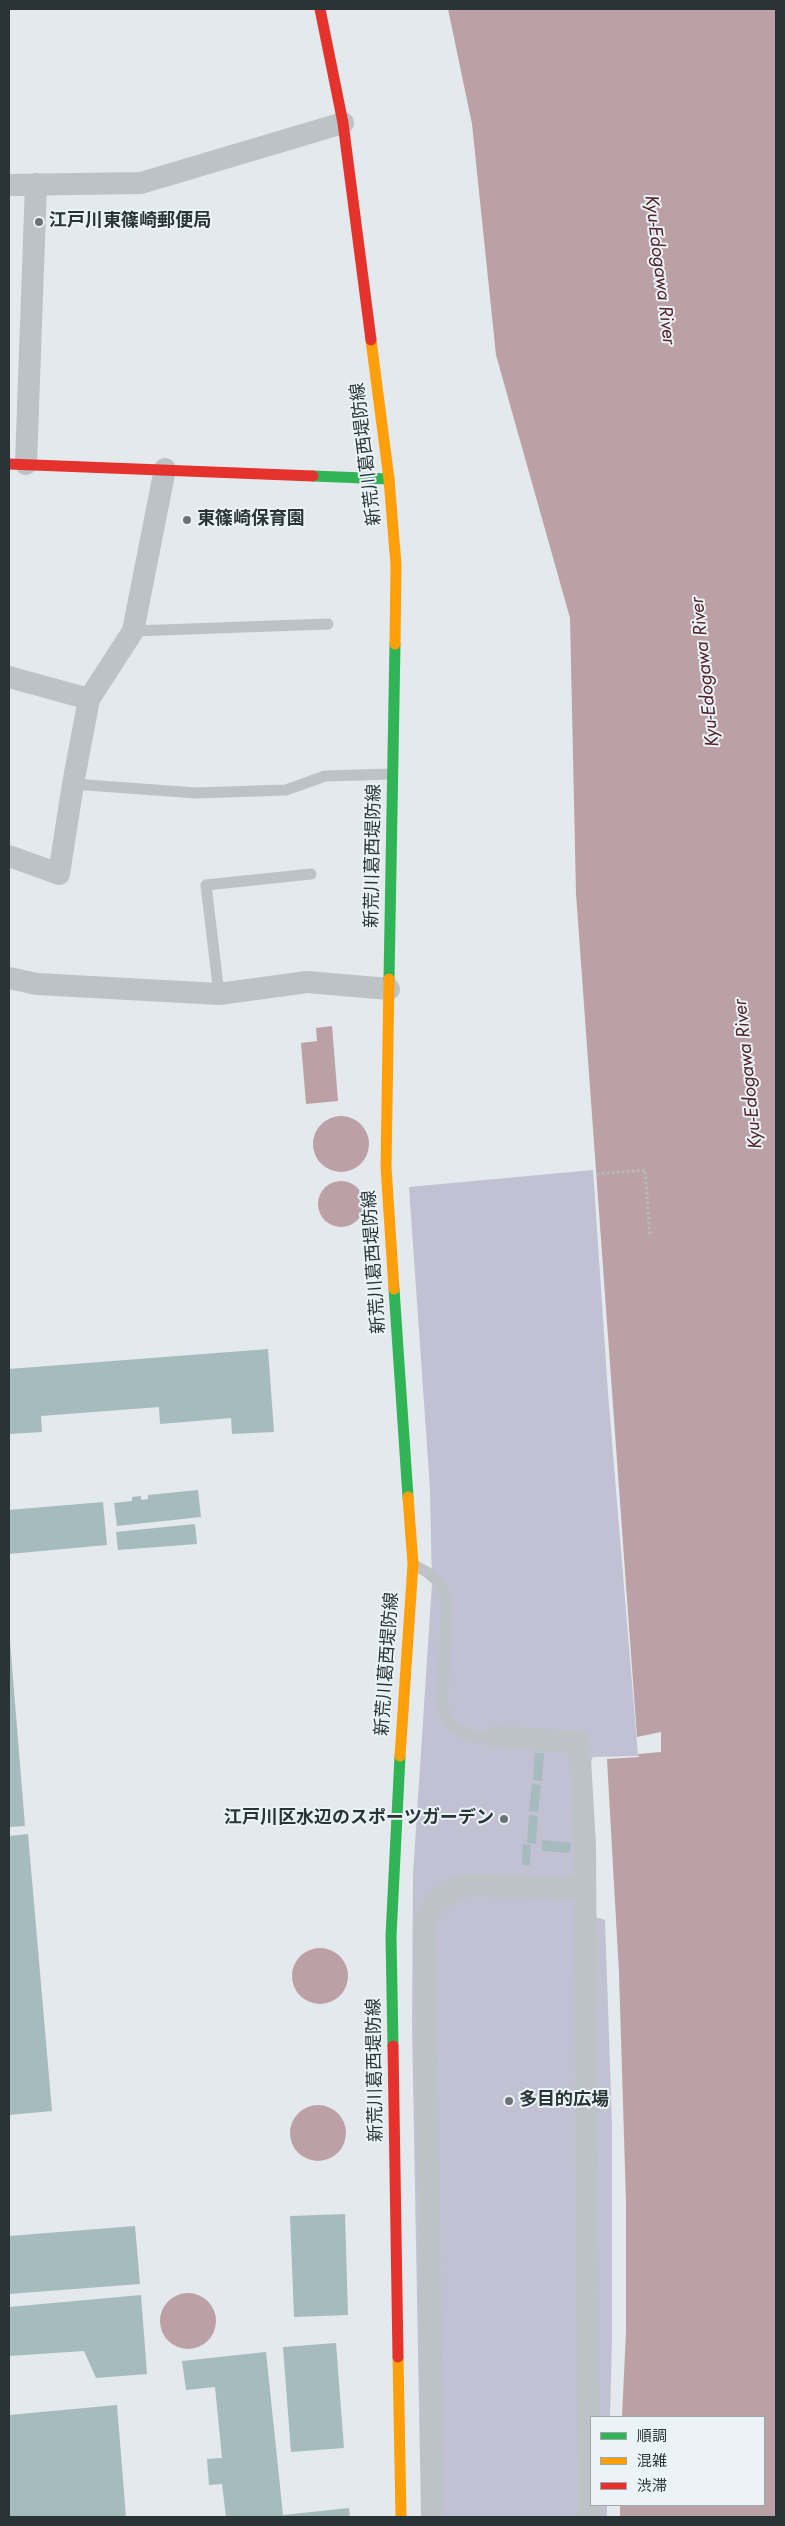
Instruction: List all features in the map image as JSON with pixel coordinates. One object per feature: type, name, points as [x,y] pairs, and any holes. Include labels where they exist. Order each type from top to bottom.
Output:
[{"type":"main road","name":"新荒川葛西堤防線","points":[[320,9],[343,123],[389,480],[396,565],[386,1167],[413,1564],[395,1826],[391,1936],[401,2517]]},
{"type":"main road","points":[[17,464],[389,480]]},
{"type":"street","points":[[9,185],[141,183],[343,123]]},
{"type":"street","points":[[17,464],[36,184]]},
{"type":"street","points":[[9,856],[59,874],[89,699],[133,631],[165,469]]},
{"type":"street","points":[[9,677],[89,699]]},
{"type":"street","points":[[9,978],[37,984],[219,994],[307,982],[389,989]]},
{"type":"street","points":[[494,1737],[579,1742],[586,1888],[589,2517]]},
{"type":"street","points":[[433,2517],[425,1922],[435,1903],[453,1889],[470,1885],[586,1888]]},
{"type":"lane","points":[[133,631],[328,624]]},
{"type":"lane","points":[[73,784],[196,794],[286,790],[325,776],[392,774]]},
{"type":"lane","points":[[219,994],[206,884],[311,874]]},
{"type":"lane","points":[[413,1564],[427,1572],[438,1582],[447,1600],[442,1706],[448,1719],[454,1728],[474,1737],[494,1737]]},
{"type":"path","points":[[597,1174],[645,1170],[650,1237]]},
{"type":"shaded area","name":"江戸川区水辺のスポーツガーデン","points":[[593,1170],[608,1393],[638,1756],[593,1757],[590,1763],[596,1917],[605,1920],[612,2125],[612,2338],[610,2416],[590,2416],[590,2506],[607,2506],[607,2517],[421,2517],[412,2024],[413,1875],[432,1583],[430,1489],[409,1187]]},
{"type":"water","name":"Kyu-Edogawa River","points":[[448,9],[776,9],[776,2517],[620,2517],[620,2506],[765,2506],[765,2416],[622,2416],[626,2332],[626,2202],[619,1973],[607,1759],[639,1757],[638,1754],[661,1752],[661,1732],[637,1737],[576,894],[570,618],[496,355],[472,124]]},
{"type":"water","points":[[332,1026],[338,1101],[306,1104],[301,1043],[317,1041],[316,1028]]},
{"type":"water","points":[[336,1116],[346,1116],[361,1124],[367,1133],[369,1144],[367,1155],[361,1164],[346,1172],[336,1172],[325,1167],[318,1160],[313,1149],[313,1139],[318,1128],[325,1121]]},
{"type":"water","points":[[346,1181],[350,1182],[360,1191],[363,1195],[363,1213],[354,1223],[346,1227],[336,1227],[328,1223],[319,1213],[318,1199],[322,1191],[332,1182]]},
{"type":"water","points":[[315,1948],[325,1948],[340,1956],[346,1965],[348,1976],[346,1987],[340,1996],[325,2004],[315,2004],[304,1999],[297,1992],[292,1981],[292,1971],[297,1960],[304,1953]]},
{"type":"water","points":[[313,2105],[323,2105],[338,2113],[344,2122],[346,2133],[344,2144],[338,2153],[323,2161],[313,2161],[302,2156],[295,2149],[290,2138],[290,2128],[295,2117],[302,2110]]},
{"type":"water","points":[[183,2293],[193,2293],[208,2301],[214,2310],[216,2321],[214,2332],[208,2341],[193,2349],[183,2349],[172,2344],[165,2337],[160,2326],[160,2316],[165,2305],[172,2298]]},
{"type":"building","points":[[268,1349],[274,1432],[232,1434],[231,1418],[160,1424],[159,1407],[41,1416],[42,1432],[9,1434],[9,1369]]},
{"type":"building","points":[[198,1490],[201,1517],[117,1526],[114,1503],[132,1501],[132,1497],[141,1496],[141,1500],[148,1499],[148,1495]]},
{"type":"building","points":[[103,1502],[107,1545],[9,1554],[9,1510]]},
{"type":"building","points":[[195,1524],[197,1544],[118,1550],[116,1532]]},
{"type":"building","points":[[9,1629],[25,1826],[9,1827]]},
{"type":"building","points":[[535,1753],[544,1753],[542,1781],[533,1780]]},
{"type":"building","points":[[532,1784],[541,1785],[538,1812],[529,1811]]},
{"type":"building","points":[[529,1815],[538,1816],[536,1844],[527,1843]]},
{"type":"building","points":[[28,1834],[52,2111],[9,2115],[9,1836]]},
{"type":"building","points":[[542,1840],[571,1843],[570,1853],[542,1851]]},
{"type":"building","points":[[523,1844],[531,1845],[530,1865],[522,1865]]},
{"type":"building","points":[[345,2214],[348,2315],[294,2317],[290,2216]]},
{"type":"building","points":[[135,2226],[140,2284],[9,2294],[9,2236]]},
{"type":"building","points":[[141,2295],[147,2374],[96,2378],[84,2351],[9,2356],[9,2307]]},
{"type":"building","points":[[336,2343],[344,2448],[291,2452],[283,2347]]},
{"type":"building","points":[[266,2352],[283,2515],[349,2508],[350,2517],[226,2517],[222,2484],[209,2485],[207,2459],[222,2458],[215,2387],[186,2390],[182,2361]]},
{"type":"building","points":[[117,2405],[126,2517],[9,2517],[9,2415]]},
{"type":"traffic: fast","points":[[313,476],[389,479]]},
{"type":"traffic: fast","points":[[389,979],[395,644]]},
{"type":"traffic: fast","points":[[394,1289],[408,1497]]},
{"type":"traffic: fast","points":[[393,2046],[391,1936],[400,1756]]},
{"type":"traffic: slow","points":[[371,340],[389,479],[396,565],[395,644]]},
{"type":"traffic: slow","points":[[389,979],[386,1167],[394,1289]]},
{"type":"traffic: slow","points":[[400,1756],[413,1564],[408,1497]]},
{"type":"traffic: slow","points":[[398,2357],[401,2517]]},
{"type":"traffic: jam","points":[[320,9],[343,123],[371,340]]},
{"type":"traffic: jam","points":[[9,464],[313,476]]},
{"type":"traffic: jam","points":[[393,2046],[398,2357]]},
{"type":"place","name":"江戸川東篠崎郵便局","points":[[39,222]]},
{"type":"place","name":"東篠崎保育園","points":[[187,520]]},
{"type":"place","name":"江戸川区水辺のスポーツガーデン","points":[[504,1819]]},
{"type":"place","name":"多目的広場","points":[[509,2101]]}]
